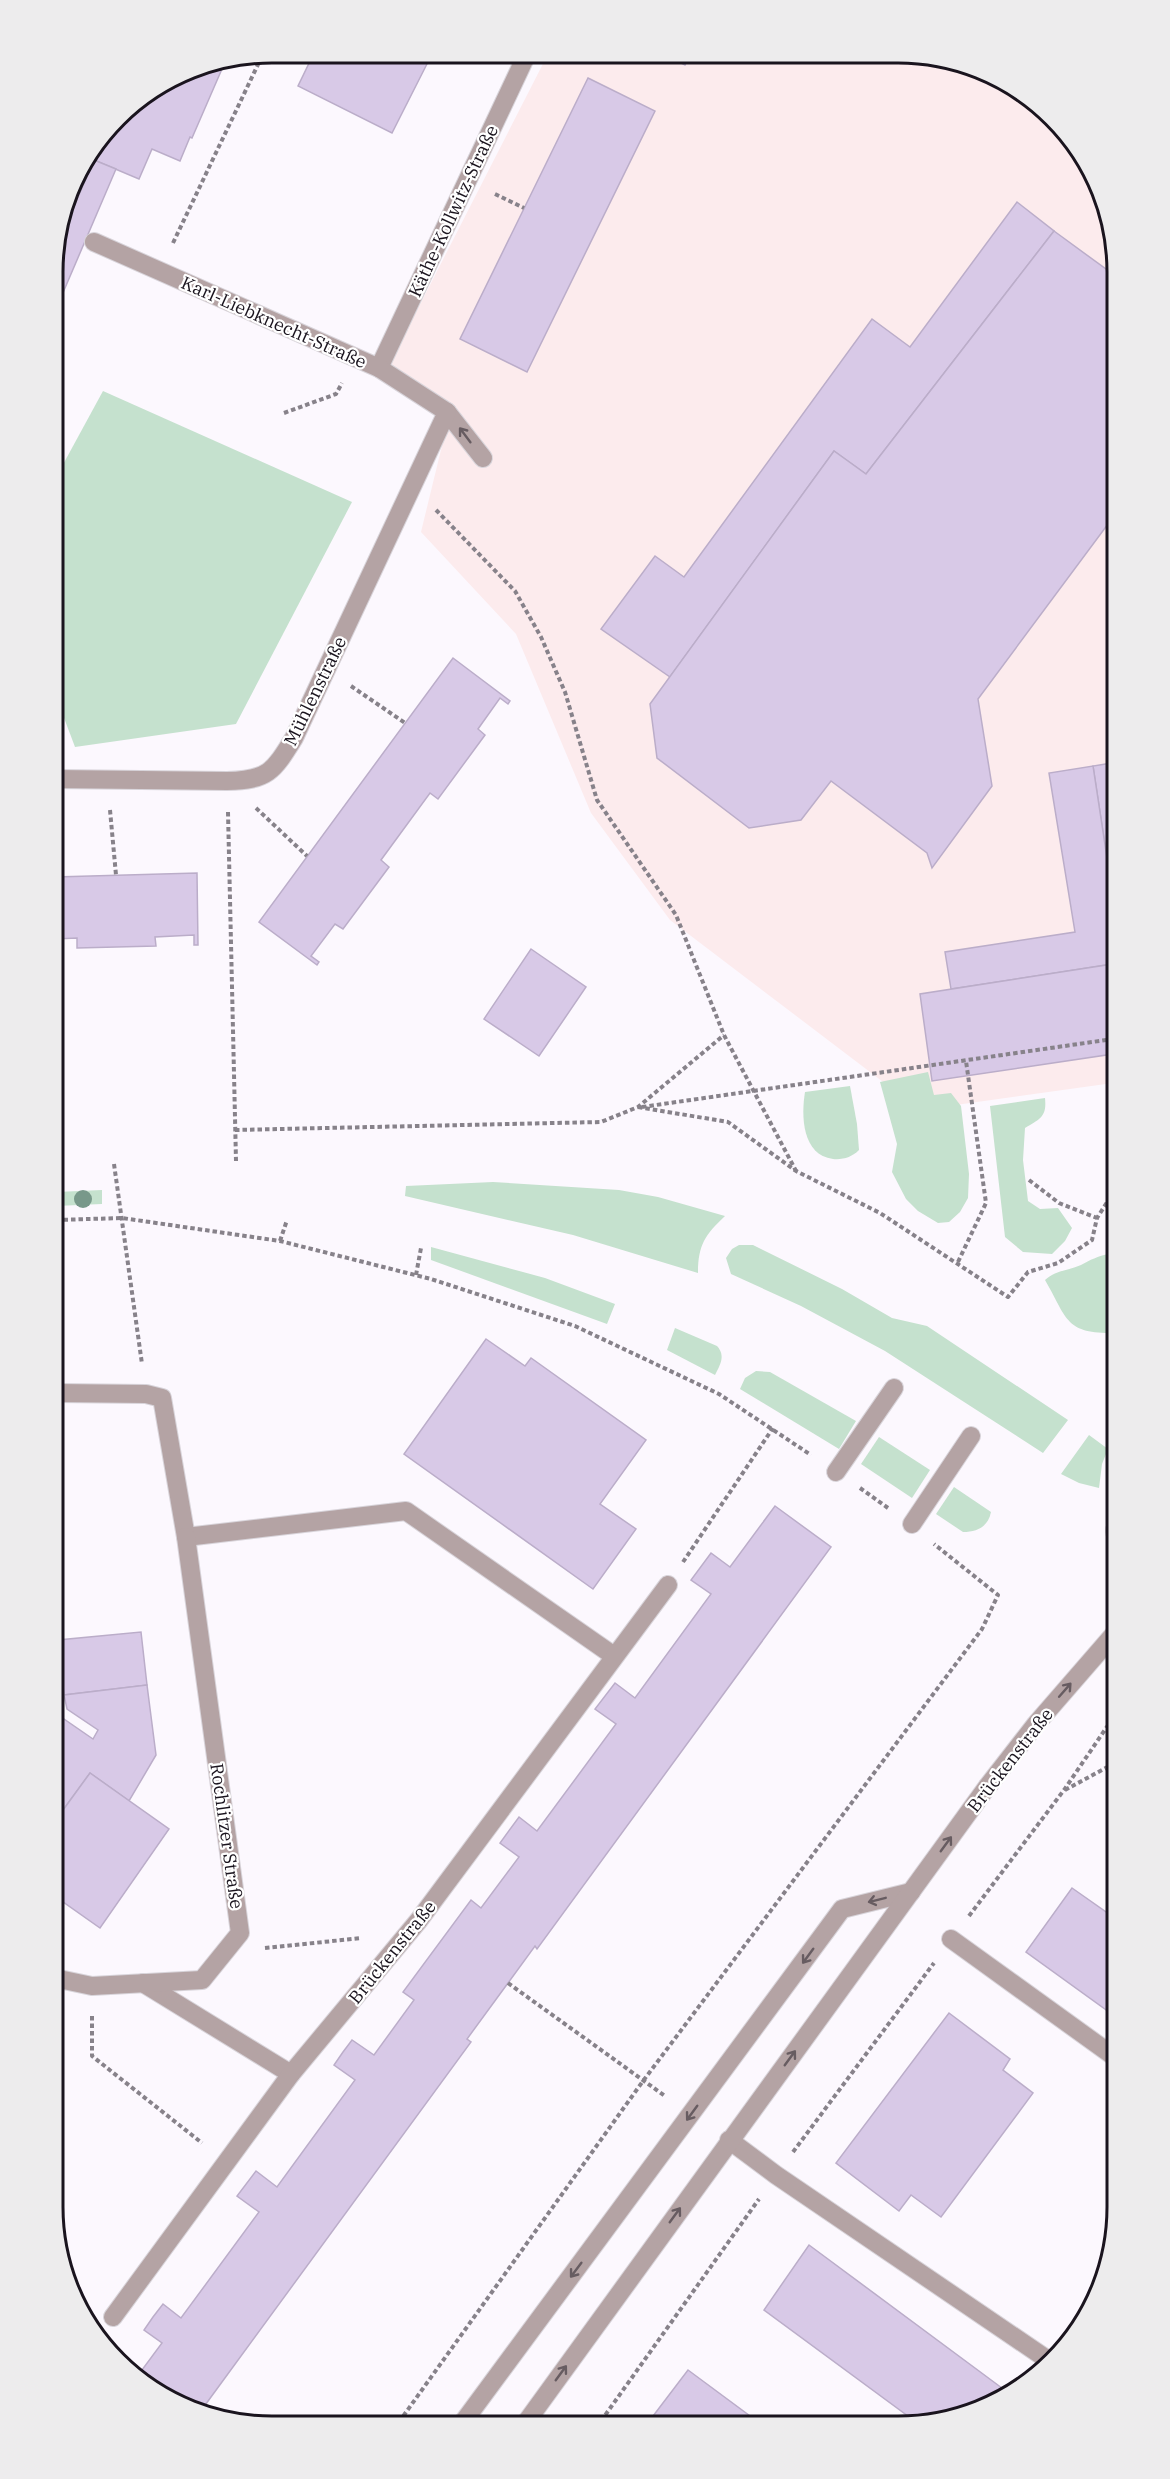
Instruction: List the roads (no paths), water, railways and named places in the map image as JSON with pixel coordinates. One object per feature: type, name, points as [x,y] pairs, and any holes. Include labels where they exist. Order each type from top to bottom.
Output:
[{"type":"street","name":"Käthe-Kollwitz-Straße","points":[[379,368],[523,63]]},
{"type":"street","name":"Karl-Liebknecht-Straße","points":[[94,242],[379,368],[447,412],[483,458]]},
{"type":"street","name":"Mühlenstraße","points":[[63,779],[227,781],[251,780],[268,774],[294,738],[447,412]]},
{"type":"street","points":[[836,1472],[894,1388]]},
{"type":"street","name":"Rochlitzer Straße","points":[[63,1393],[146,1394],[162,1398],[186,1537],[240,1933],[202,1980],[92,1986],[63,1980]]},
{"type":"street","points":[[912,1524],[971,1436]]},
{"type":"street","points":[[186,1537],[406,1511],[614,1656]]},
{"type":"street","name":"Brückenstraße","points":[[113,2317],[291,2074],[408,1934],[668,1585]]},
{"type":"street","name":"Brückenstraße","points":[[531,2416],[987,1787],[1036,1724],[1107,1642]]},
{"type":"street","points":[[468,2416],[842,1909],[911,1892]]},
{"type":"street","points":[[951,1939],[1107,2052]]},
{"type":"street","points":[[142,1983],[291,2074]]},
{"type":"street","points":[[729,2140],[776,2175],[1043,2357]]}]
